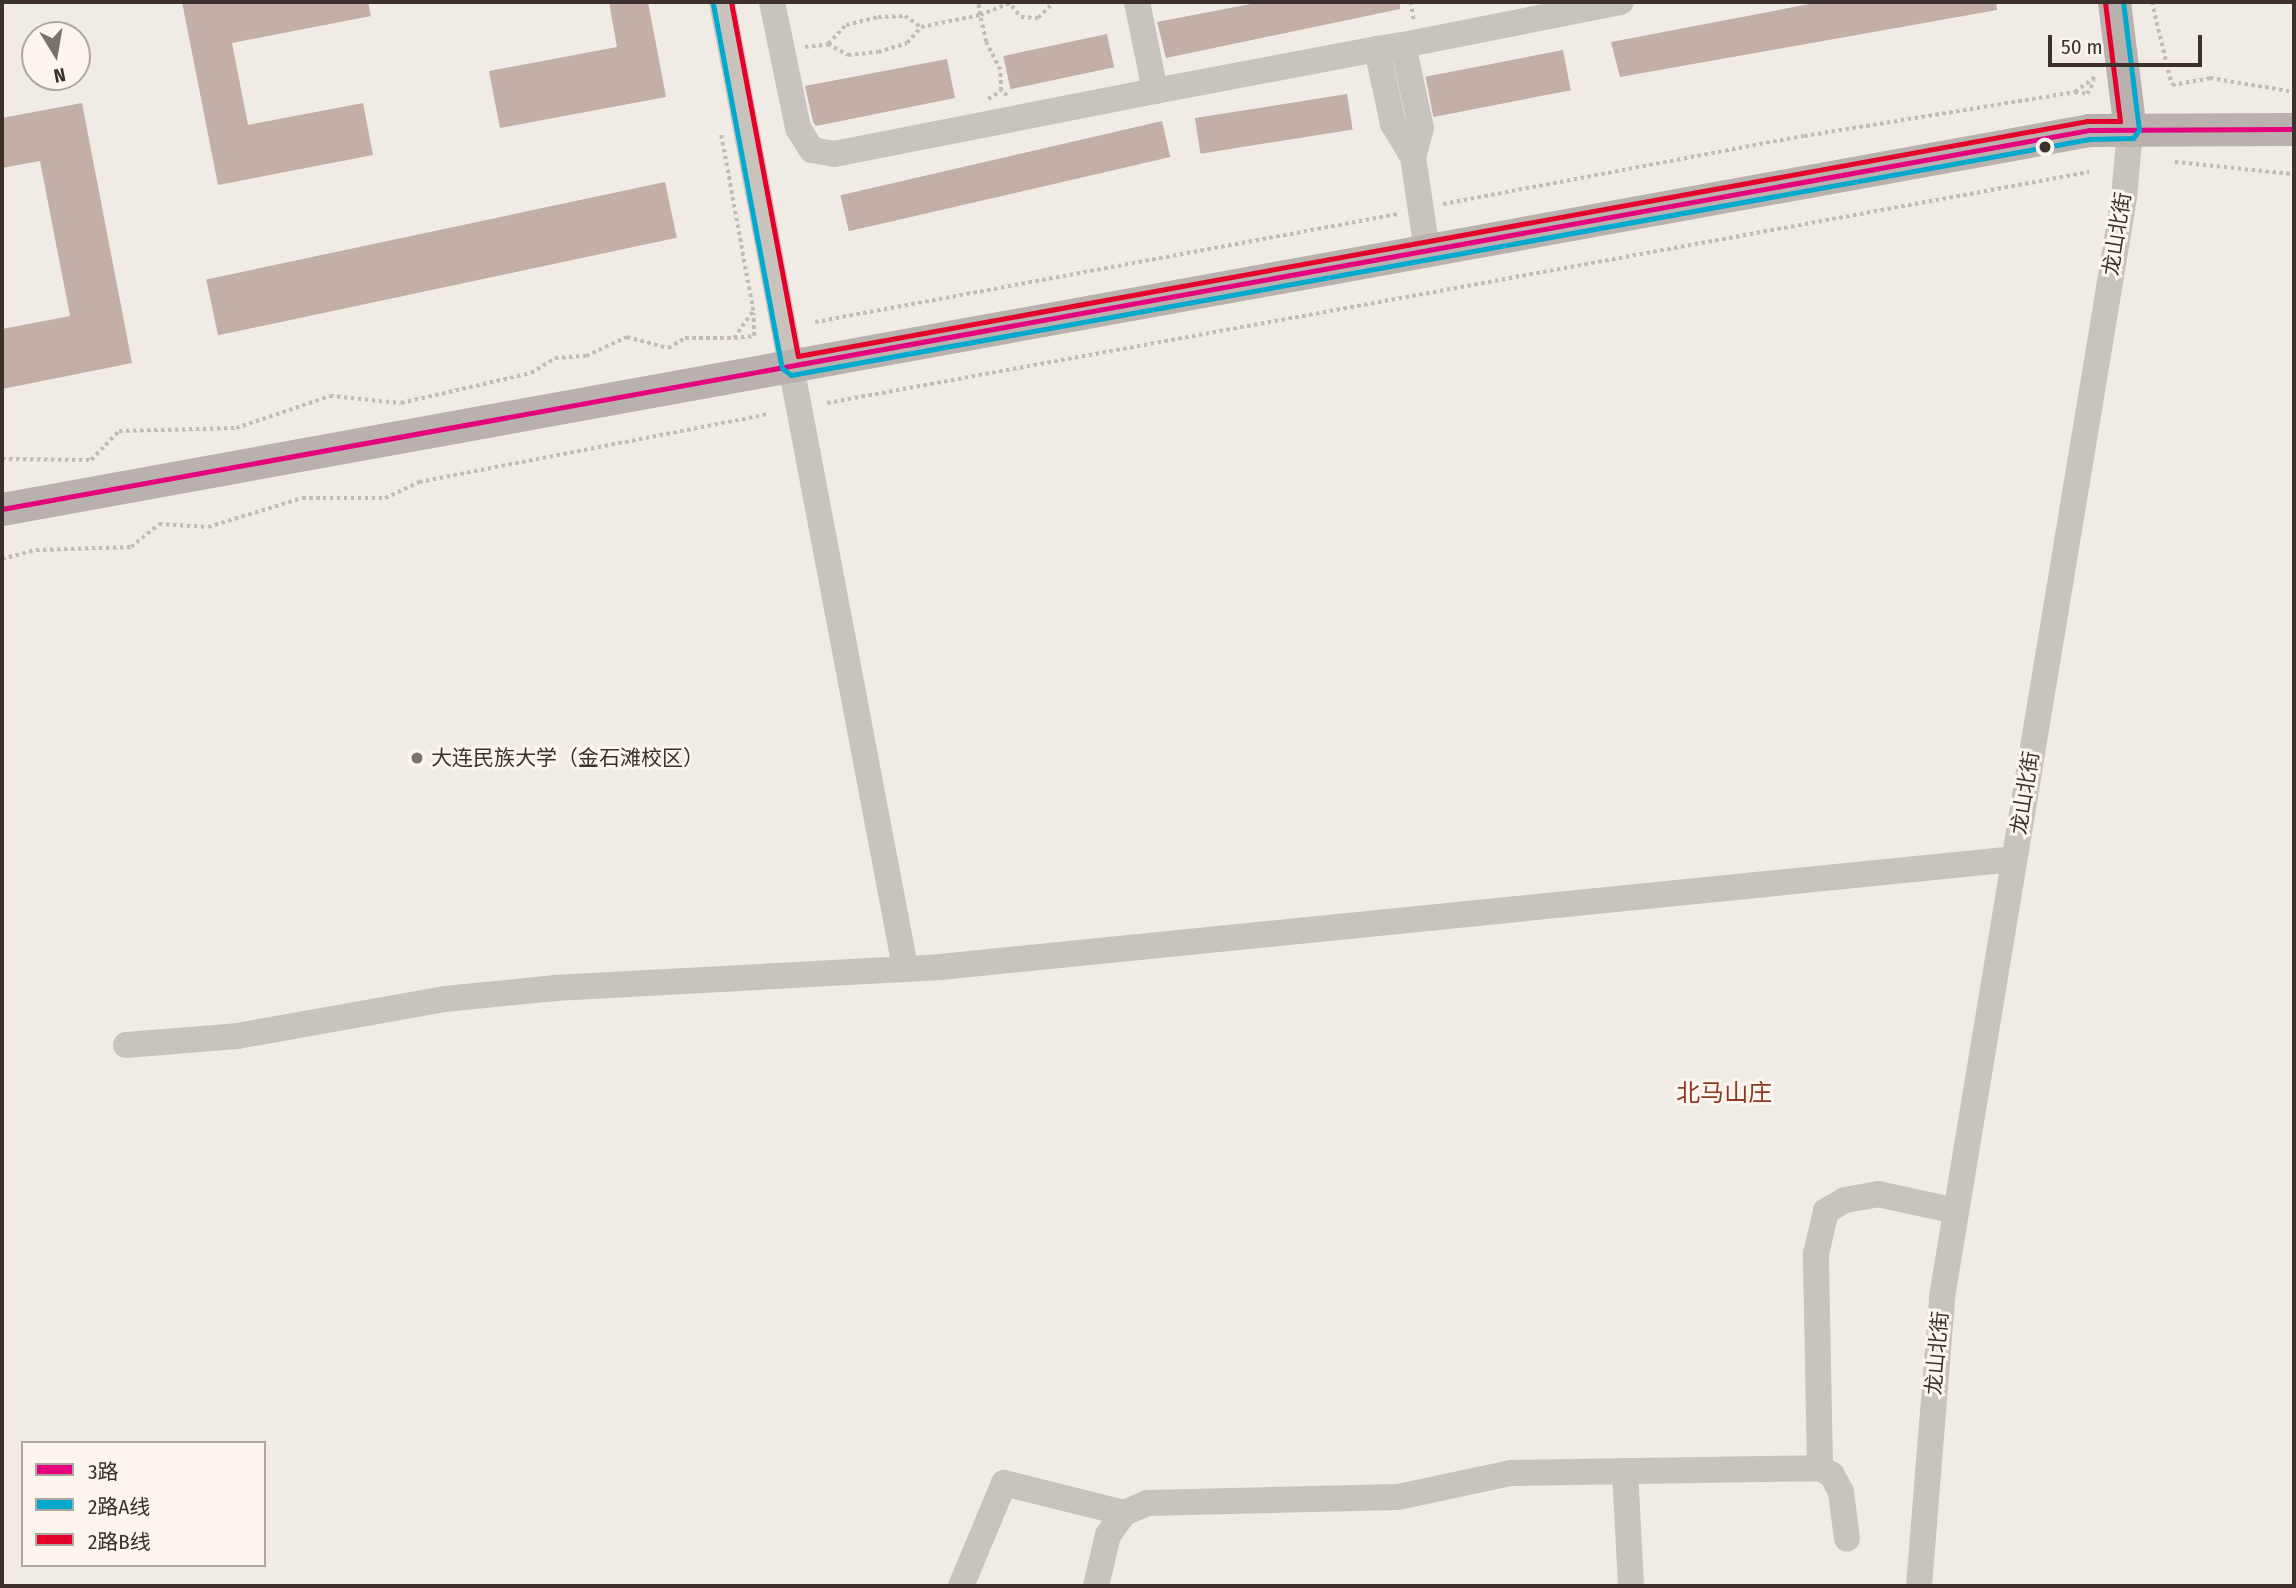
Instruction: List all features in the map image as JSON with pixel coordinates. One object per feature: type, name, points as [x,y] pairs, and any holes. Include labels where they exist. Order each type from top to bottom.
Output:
[{"type":"main road","name":"龙山北街","points":[[2114,2],[2130,130]]},
{"type":"main road","points":[[2,509],[2089,130],[2294,129]]},
{"type":"street","points":[[722,2],[905,967]]},
{"type":"street","points":[[772,2],[798,128],[812,150],[834,154],[1621,2]]},
{"type":"street","points":[[1137,2],[1155,91]]},
{"type":"street","points":[[1390,47],[1420,128],[1413,157],[1427,251]]},
{"type":"street","name":"龙山北街","points":[[1920,1586],[1942,1297],[2124,198],[2130,130]]},
{"type":"street","points":[[126,1045],[237,1036],[458,997],[905,967],[2014,859]]},
{"type":"street","points":[[1820,1468],[1816,1254],[1826,1212],[1845,1200],[1878,1194],[1956,1211]]},
{"type":"street","points":[[961,1586],[1004,1483],[1124,1514],[1172,1500],[1398,1497],[1488,1475],[1820,1468],[1832,1475],[1841,1492],[1847,1539]]},
{"type":"street","points":[[1625,1471],[1631,1586]]},
{"type":"street","points":[[1096,1586],[1108,1535],[1124,1514]]},
{"type":"path","points":[[978,2],[986,42],[1000,70],[1001,91],[1018,105],[1021,116]]},
{"type":"path","points":[[828,44],[848,55],[878,52],[907,43],[921,27],[980,15],[1012,4],[1021,17],[1038,18],[1054,2]]},
{"type":"path","points":[[2152,2],[2172,85],[2210,78],[2294,92]]},
{"type":"path","points":[[782,52],[828,44],[846,25],[878,17],[905,16],[921,27]]},
{"type":"path","points":[[815,322],[1804,136],[2075,92],[2087,94],[2095,79],[2097,67]]},
{"type":"path","points":[[2075,92],[2095,79]]},
{"type":"path","points":[[2,459],[91,460],[119,431],[236,428],[330,396],[401,403],[531,373],[555,358],[586,356],[627,337],[668,348],[685,338],[754,336],[753,311],[719,123]]},
{"type":"path","points":[[2175,162],[2294,174]]},
{"type":"path","points":[[2049,171],[2049,178]]},
{"type":"path","points":[[827,403],[2089,172]]},
{"type":"path","points":[[734,338],[753,311]]},
{"type":"path","points":[[2,559],[36,550],[131,547],[159,524],[208,527],[302,498],[385,498],[419,482],[768,414]]},
{"type":"building","points":[[182,2],[368,2],[371,16],[232,43],[248,125],[363,103],[373,155],[218,185]]},
{"type":"building","points":[[609,2],[648,2],[666,97],[500,128],[489,71],[617,47]]},
{"type":"building","points":[[1261,2],[1400,2],[1400,9],[1166,58],[1157,22]]},
{"type":"building","points":[[1820,2],[1996,2],[1997,10],[1620,77],[1611,42]]},
{"type":"building","points":[[1107,34],[1114,67],[1010,89],[1003,56]]},
{"type":"building","points":[[1563,50],[1571,90],[1433,117],[1426,77]]},
{"type":"building","points":[[947,59],[955,98],[816,126],[813,122],[805,86]]},
{"type":"building","points":[[1347,94],[1353,130],[1201,154],[1195,118]]},
{"type":"building","points":[[82,103],[132,363],[2,389],[2,329],[70,316],[40,161],[2,168],[2,118]]},
{"type":"building","points":[[1162,121],[1170,157],[849,231],[840,195]]},
{"type":"building","points":[[665,182],[677,238],[218,335],[206,280]]},
{"type":"transit line","name":"2路B线","points":[[731,2],[798,356],[2087,121],[2120,121],[2105,3]]},
{"type":"transit line","name":"2路A线","points":[[713,4],[782,368],[791,375],[2090,139],[2133,138],[2139,130],[2123,2]]},
{"type":"transit line","name":"3路","points":[[2,509],[2089,130],[2294,129]]},
{"type":"place","name":"大连民族大学（金石滩校区）","points":[[417,758]]},
{"type":"district","name":"北马山庄","points":[[1724,1094]]}]
